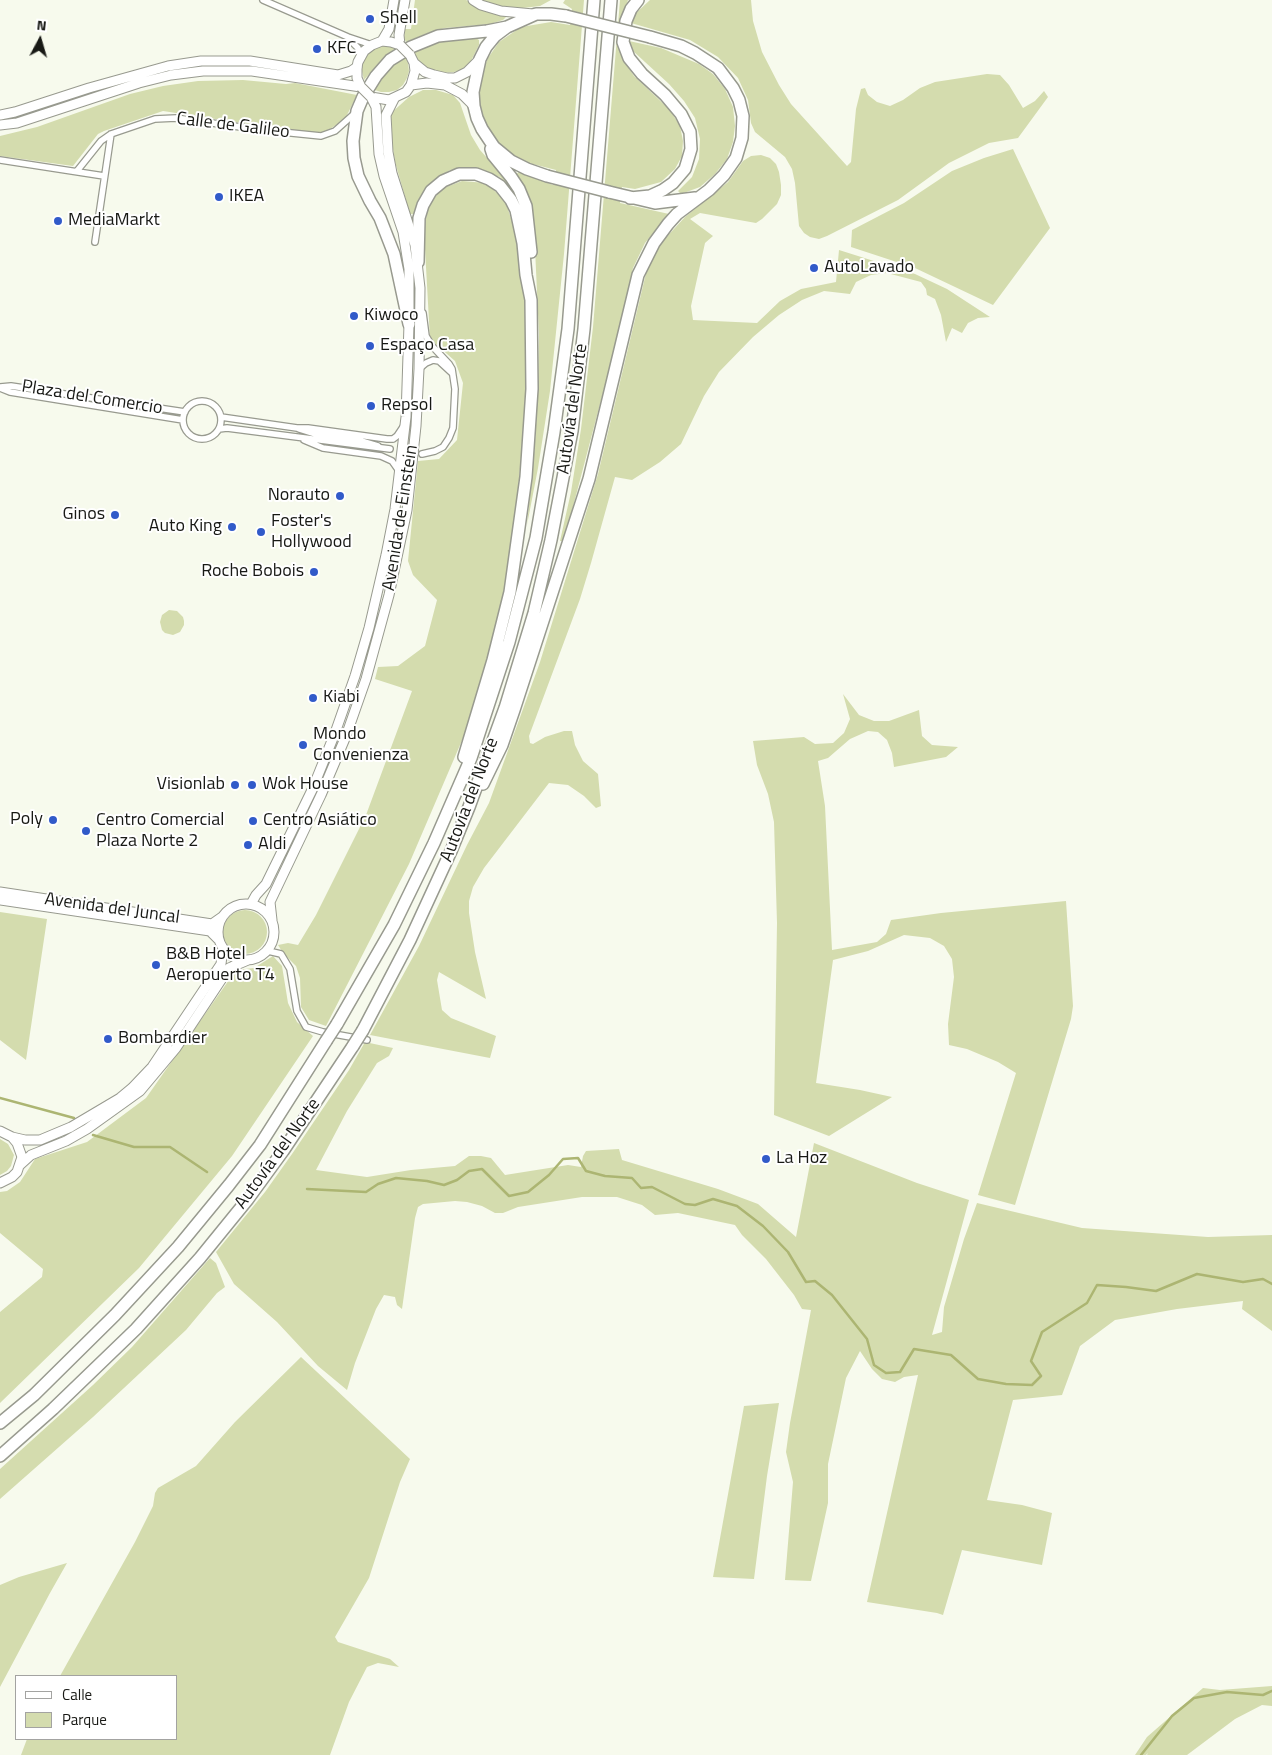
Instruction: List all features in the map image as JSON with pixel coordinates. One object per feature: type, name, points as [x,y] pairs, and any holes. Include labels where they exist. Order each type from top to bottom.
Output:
[{"type":"highway","name":"Autovía del Norte","points":[[0,1423],[34,1395],[115,1315],[178,1247],[260,1145],[337,1024],[394,925],[434,844],[471,758],[509,642],[536,538],[554,432],[568,329],[594,0]]},
{"type":"highway","name":"Autovía del Norte","points":[[0,1456],[53,1409],[136,1329],[200,1258],[248,1199],[283,1151],[353,1046],[365,1035],[451,851],[505,708],[534,613],[551,540],[572,431],[584,329],[611,0]]},
{"type":"highway","points":[[630,198],[650,196],[673,183],[685,169],[691,149],[690,132],[684,118],[665,94],[642,74],[629,58],[623,42],[626,21],[631,9],[638,0]]},
{"type":"highway","points":[[451,803],[510,592],[526,477],[532,389],[531,300],[533,276],[526,206],[511,176],[493,155],[488,140],[479,124],[474,106],[473,92],[480,59],[486,47],[495,36],[521,19],[536,14],[566,16],[650,37],[681,46],[695,53],[718,68],[733,88],[741,107],[743,126],[736,158],[724,176],[677,214],[668,224],[654,242],[638,275],[588,479],[547,610],[502,745],[494,765],[469,806]]},
{"type":"highway","points":[[409,324],[394,254],[380,218],[362,185],[354,158],[354,126],[357,111],[376,76],[390,60],[411,47],[438,36],[507,27]]},
{"type":"highway","points":[[488,140],[500,153],[511,161],[547,176],[655,203],[700,197]]},
{"type":"highway","points":[[418,262],[419,218],[430,191],[443,181],[459,174],[476,174],[500,186],[516,210],[531,300]]},
{"type":"street","points":[[263,0],[348,37],[372,44]]},
{"type":"street","points":[[382,41],[389,29],[394,0]]},
{"type":"street","points":[[400,45],[399,35],[405,0]]},
{"type":"street","points":[[473,0],[481,5],[501,11],[536,14]]},
{"type":"street","points":[[348,37],[355,44],[361,56]]},
{"type":"street","points":[[414,63],[414,78],[411,85],[406,92],[394,99],[384,100],[371,97],[361,87],[357,78],[357,67],[361,56],[372,44],[382,41],[400,45],[410,55],[414,63],[425,72],[447,78],[455,78],[467,72],[480,59]]},
{"type":"street","points":[[0,115],[16,112],[98,85],[168,66],[201,62],[250,61],[338,75],[357,67]]},
{"type":"street","points":[[0,126],[17,123],[139,83],[171,75],[203,71],[252,70],[361,87]]},
{"type":"street","points":[[411,85],[427,83],[445,85],[462,94],[474,106]]},
{"type":"street","name":"Avenida de Einstein","points":[[251,904],[270,875],[312,790],[355,676],[376,601],[400,474],[406,418],[410,286],[403,232],[384,176],[379,154],[376,107],[371,97]]},
{"type":"street","name":"Avenida de Einstein","points":[[272,920],[270,902],[321,795],[346,736],[366,680],[398,557],[406,510],[416,426],[420,288],[415,245],[392,173],[388,152],[386,115],[394,99]]},
{"type":"street","name":"Calle de Galileo","points":[[77,171],[101,141],[111,134],[165,117],[321,136],[335,131],[357,111]]},
{"type":"street","points":[[95,242],[111,134]]},
{"type":"street","points":[[0,160],[104,176]]},
{"type":"street","points":[[420,288],[426,336],[432,346],[449,364],[454,379],[455,406],[453,428],[449,438],[434,452],[422,454]]},
{"type":"street","points":[[419,369],[433,360],[439,361],[451,371],[454,379]]},
{"type":"street","name":"Plaza del Comercio","points":[[0,388],[11,386],[185,412]]},
{"type":"street","name":"Plaza del Comercio","points":[[0,388],[10,392],[183,420]]},
{"type":"street","points":[[219,429],[221,416],[215,406],[204,401],[193,403],[185,412],[183,420],[188,432],[199,438],[210,437],[219,429],[227,428],[393,450],[360,441],[304,432],[297,428]]},
{"type":"street","points":[[221,416],[297,428],[393,439],[401,432],[406,418]]},
{"type":"street","points":[[302,439],[323,448],[381,456],[392,461],[400,474]]},
{"type":"street","name":"Avenida del Juncal","points":[[0,892],[212,924],[222,918]]},
{"type":"street","name":"Avenida del Juncal","points":[[0,900],[210,931],[221,944]]},
{"type":"street","points":[[0,1132],[24,1140],[40,1140],[71,1128],[120,1098],[152,1067],[221,964],[219,925],[222,918],[234,906],[251,904],[267,912],[272,920],[275,936],[268,951],[262,956],[229,968],[176,1048],[140,1091],[87,1129],[66,1141],[31,1155],[20,1165],[12,1177],[0,1183]]},
{"type":"street","points":[[221,944],[230,955],[248,960]]},
{"type":"street","points":[[268,951],[281,954],[290,969],[297,1011],[306,1026],[323,1032],[365,1035]]},
{"type":"street","points":[[12,1137],[21,1150],[20,1165]]},
{"type":"green space","points":[[415,0],[466,0],[506,17],[503,20],[490,24],[445,28],[406,42],[404,38],[405,29],[411,29]]},
{"type":"green space","points":[[481,0],[551,0],[540,6],[514,9],[496,6]]},
{"type":"green space","points":[[565,0],[584,0],[564,254],[550,391],[527,525],[535,442],[539,335],[532,206],[515,175],[519,172],[553,185],[556,170],[521,161],[505,152],[490,134],[480,114],[479,96],[481,75],[488,58],[499,42],[521,27],[551,22],[570,25],[572,9],[563,3]]},
{"type":"green space","points":[[620,0],[628,0],[622,18],[626,64],[634,76],[670,110],[680,126],[683,141],[682,156],[675,169],[661,182],[635,189],[622,187],[620,203],[669,214],[645,243],[633,268],[616,343],[564,541],[560,541],[571,492],[581,429],[593,327]]},
{"type":"green space","points":[[650,0],[751,0],[753,21],[762,52],[779,85],[791,104],[847,166],[851,162],[856,109],[861,89],[865,88],[868,95],[877,102],[890,106],[903,100],[920,88],[935,82],[987,74],[1000,75],[1009,85],[1023,108],[1035,101],[1044,91],[1048,97],[1018,138],[989,143],[949,163],[898,200],[827,236],[819,239],[810,237],[799,226],[792,169],[785,157],[755,132],[751,123],[748,100],[738,78],[718,57],[690,40],[631,23],[635,14]]},
{"type":"green space","points":[[457,38],[476,38],[479,40],[479,45],[471,61],[464,69],[442,73],[429,70],[420,63],[414,52],[423,46]]},
{"type":"green space","points":[[629,41],[661,48],[699,64],[713,74],[725,89],[733,107],[735,126],[733,142],[727,159],[715,174],[700,187],[681,194],[678,191],[692,177],[699,159],[700,139],[695,118],[684,101],[669,84],[633,51]]},
{"type":"green space","points":[[385,45],[396,48],[384,57],[364,80],[362,63],[366,56],[371,50]]},
{"type":"green space","points":[[405,56],[409,71],[403,85],[397,90],[389,92],[372,89],[393,64]]},
{"type":"green space","points":[[243,80],[286,84],[295,83],[357,95],[345,119],[320,133],[307,133],[163,111],[98,134],[73,166],[0,156],[0,136],[37,127],[130,94],[163,86],[198,81]]},
{"type":"green space","points":[[423,90],[436,90],[453,95],[460,103],[471,135],[480,150],[513,187],[511,189],[500,177],[483,171],[468,168],[450,170],[425,189],[417,202],[415,214],[410,214],[395,162],[390,129],[390,114],[409,97]]},
{"type":"green space","points":[[1013,149],[1050,228],[993,305],[915,268],[851,247],[852,230],[904,203],[952,171]]},
{"type":"green space","points":[[761,155],[770,158],[776,164],[781,185],[781,195],[777,204],[762,219],[756,223],[700,213],[690,219],[713,236],[705,243],[691,306],[693,320],[757,323],[780,301],[801,289],[836,282],[839,250],[915,274],[947,289],[990,317],[978,318],[968,323],[962,333],[952,328],[946,342],[941,315],[935,299],[927,295],[926,289],[921,282],[887,273],[871,275],[856,282],[850,294],[824,291],[802,300],[779,315],[753,337],[719,372],[704,396],[681,444],[660,462],[632,480],[615,477],[580,599],[529,736],[530,743],[533,744],[545,737],[564,731],[572,731],[575,745],[583,761],[598,774],[601,806],[596,808],[584,796],[568,785],[549,783],[484,868],[473,887],[469,901],[469,913],[475,952],[486,999],[439,972],[437,980],[442,1010],[451,1018],[496,1036],[490,1058],[370,1035],[419,946],[489,803],[540,662],[598,474],[648,265],[661,243],[685,217],[728,182],[743,161],[751,156]]},
{"type":"green space","points":[[462,181],[486,183],[505,200],[517,237],[527,309],[525,414],[511,566],[475,710],[409,864],[326,1026],[309,1020],[301,1007],[300,978],[296,966],[278,945],[288,943],[298,945],[316,915],[366,815],[412,691],[375,679],[378,667],[398,666],[425,646],[437,600],[413,575],[408,561],[418,461],[439,459],[457,440],[463,383],[455,361],[430,339],[424,231],[428,207],[441,189]]},
{"type":"green space","points":[[169,610],[177,611],[184,621],[180,632],[173,635],[162,630],[160,622],[162,615]]},
{"type":"green space","points":[[843,694],[859,715],[874,721],[889,721],[919,710],[922,736],[932,745],[958,747],[946,757],[894,767],[892,753],[887,740],[878,732],[868,731],[850,739],[828,758],[818,761],[825,806],[832,950],[877,942],[886,934],[891,920],[941,913],[1066,901],[1073,1006],[1071,1019],[1015,1205],[978,1195],[1016,1073],[998,1062],[967,1049],[949,1045],[948,1024],[954,977],[952,959],[944,946],[930,938],[904,935],[868,951],[833,960],[816,1083],[892,1097],[829,1136],[774,1115],[777,923],[774,822],[768,794],[757,765],[753,741],[804,737],[815,744],[833,743],[844,733],[850,719]]},
{"type":"green space","points":[[249,910],[261,916],[266,923],[266,941],[261,948],[254,953],[241,954],[233,951],[226,944],[223,928],[226,920],[233,913]]},
{"type":"green space","points":[[0,912],[47,919],[26,1060],[0,1040]]},
{"type":"green space","points":[[273,956],[282,966],[288,1003],[297,1022],[313,1036],[232,1156],[139,1268],[0,1403],[0,1312],[42,1277],[43,1269],[0,1233],[0,1192],[7,1191],[20,1182],[35,1159],[87,1142],[146,1098],[236,970],[254,968]]},
{"type":"green space","points":[[365,1042],[393,1048],[389,1056],[377,1063],[347,1111],[316,1170],[367,1177],[455,1166],[469,1156],[481,1156],[491,1158],[505,1175],[568,1165],[581,1167],[586,1151],[619,1149],[622,1160],[718,1189],[758,1204],[796,1237],[814,1143],[917,1183],[969,1200],[932,1335],[942,1332],[944,1307],[964,1239],[977,1203],[1082,1228],[1208,1237],[1272,1235],[1272,1331],[1242,1309],[1243,1301],[1177,1309],[1115,1320],[1080,1346],[1062,1395],[1013,1400],[987,1500],[1022,1505],[1052,1513],[1042,1565],[962,1550],[943,1615],[867,1602],[918,1375],[904,1377],[895,1382],[882,1379],[872,1369],[860,1351],[846,1378],[828,1464],[828,1503],[811,1581],[785,1580],[793,1482],[786,1452],[811,1310],[802,1309],[794,1295],[766,1259],[742,1235],[735,1225],[678,1213],[655,1215],[642,1205],[617,1197],[582,1197],[518,1207],[503,1213],[495,1213],[482,1206],[467,1202],[455,1201],[423,1204],[418,1207],[415,1218],[402,1309],[397,1305],[395,1297],[384,1295],[376,1309],[355,1363],[347,1390],[318,1366],[277,1322],[234,1284],[216,1252],[265,1192],[292,1154],[349,1070]]},
{"type":"green space","points":[[0,1139],[8,1144],[14,1155],[11,1166],[0,1175]]},
{"type":"green space","points":[[210,1258],[216,1263],[225,1287],[217,1293],[186,1330],[93,1417],[0,1499],[0,1469],[132,1347]]},
{"type":"green space","points":[[301,1357],[410,1459],[400,1482],[369,1578],[335,1637],[338,1642],[390,1659],[399,1667],[378,1663],[367,1667],[349,1702],[330,1755],[21,1755],[27,1740],[178,1740],[178,1675],[61,1675],[135,1542],[153,1506],[155,1493],[158,1488],[196,1466],[235,1422]]},
{"type":"green space","points":[[779,1403],[767,1476],[754,1579],[713,1577],[744,1406]]},
{"type":"green space","points":[[67,1563],[0,1687],[0,1585],[19,1577]]},
{"type":"green space","points":[[1272,1686],[1272,1706],[1262,1705],[1235,1719],[1187,1755],[1147,1755],[1148,1753],[1146,1755],[1135,1755],[1147,1737],[1203,1688],[1220,1690]]},
{"type":"waterway","points":[[0,1098],[74,1118]]},
{"type":"waterway","points":[[93,1135],[134,1147],[170,1147],[207,1172]]},
{"type":"waterway","points":[[307,1189],[366,1192],[378,1184],[396,1178],[427,1181],[444,1185],[457,1180],[469,1171],[482,1169],[509,1196],[528,1192],[549,1175],[563,1159],[578,1158],[586,1171],[605,1176],[632,1178],[641,1188],[652,1187],[685,1204],[695,1205],[713,1199],[737,1206],[763,1226],[788,1252],[806,1282],[815,1281],[832,1295],[867,1339],[874,1365],[886,1373],[900,1372],[914,1349],[951,1355],[978,1379],[1006,1384],[1032,1385],[1041,1376],[1031,1361],[1042,1332],[1087,1303],[1097,1285],[1156,1291],[1197,1274],[1243,1282],[1263,1279],[1272,1284]]},
{"type":"waterway","points":[[1141,1755],[1172,1716],[1194,1698],[1227,1692],[1263,1695],[1272,1691]]},
{"type":"tunnel","points":[[397,450],[422,454]]},
{"type":"place","name":"Shell","points":[[370,19]]},
{"type":"place","name":"KFC","points":[[317,49]]},
{"type":"place","name":"IKEA","points":[[219,197]]},
{"type":"place","name":"MediaMarkt","points":[[58,221]]},
{"type":"place","name":"AutoLavado","points":[[814,268]]},
{"type":"place","name":"Kiwoco","points":[[354,316]]},
{"type":"place","name":"Espaço Casa","points":[[370,346]]},
{"type":"place","name":"Repsol","points":[[371,406]]},
{"type":"place","name":"Norauto","points":[[340,496]]},
{"type":"place","name":"Ginos","points":[[115,515]]},
{"type":"place","name":"Auto King","points":[[232,527]]},
{"type":"place","name":"Foster's Hollywood","points":[[261,532]]},
{"type":"place","name":"Roche Bobois","points":[[314,572]]},
{"type":"place","name":"Kiabi","points":[[313,698]]},
{"type":"place","name":"Mondo Convenienza","points":[[303,745]]},
{"type":"place","name":"Visionlab","points":[[235,785]]},
{"type":"place","name":"Wok House","points":[[252,785]]},
{"type":"place","name":"Poly","points":[[53,820]]},
{"type":"place","name":"Centro Asiático","points":[[253,821]]},
{"type":"place","name":"Centro Comercial Plaza Norte 2","points":[[86,831]]},
{"type":"place","name":"Aldi","points":[[248,845]]},
{"type":"place","name":"B&B Hotel Aeropuerto T4","points":[[156,965]]},
{"type":"place","name":"Bombardier","points":[[108,1039]]},
{"type":"place","name":"La Hoz","points":[[766,1159]]}]
